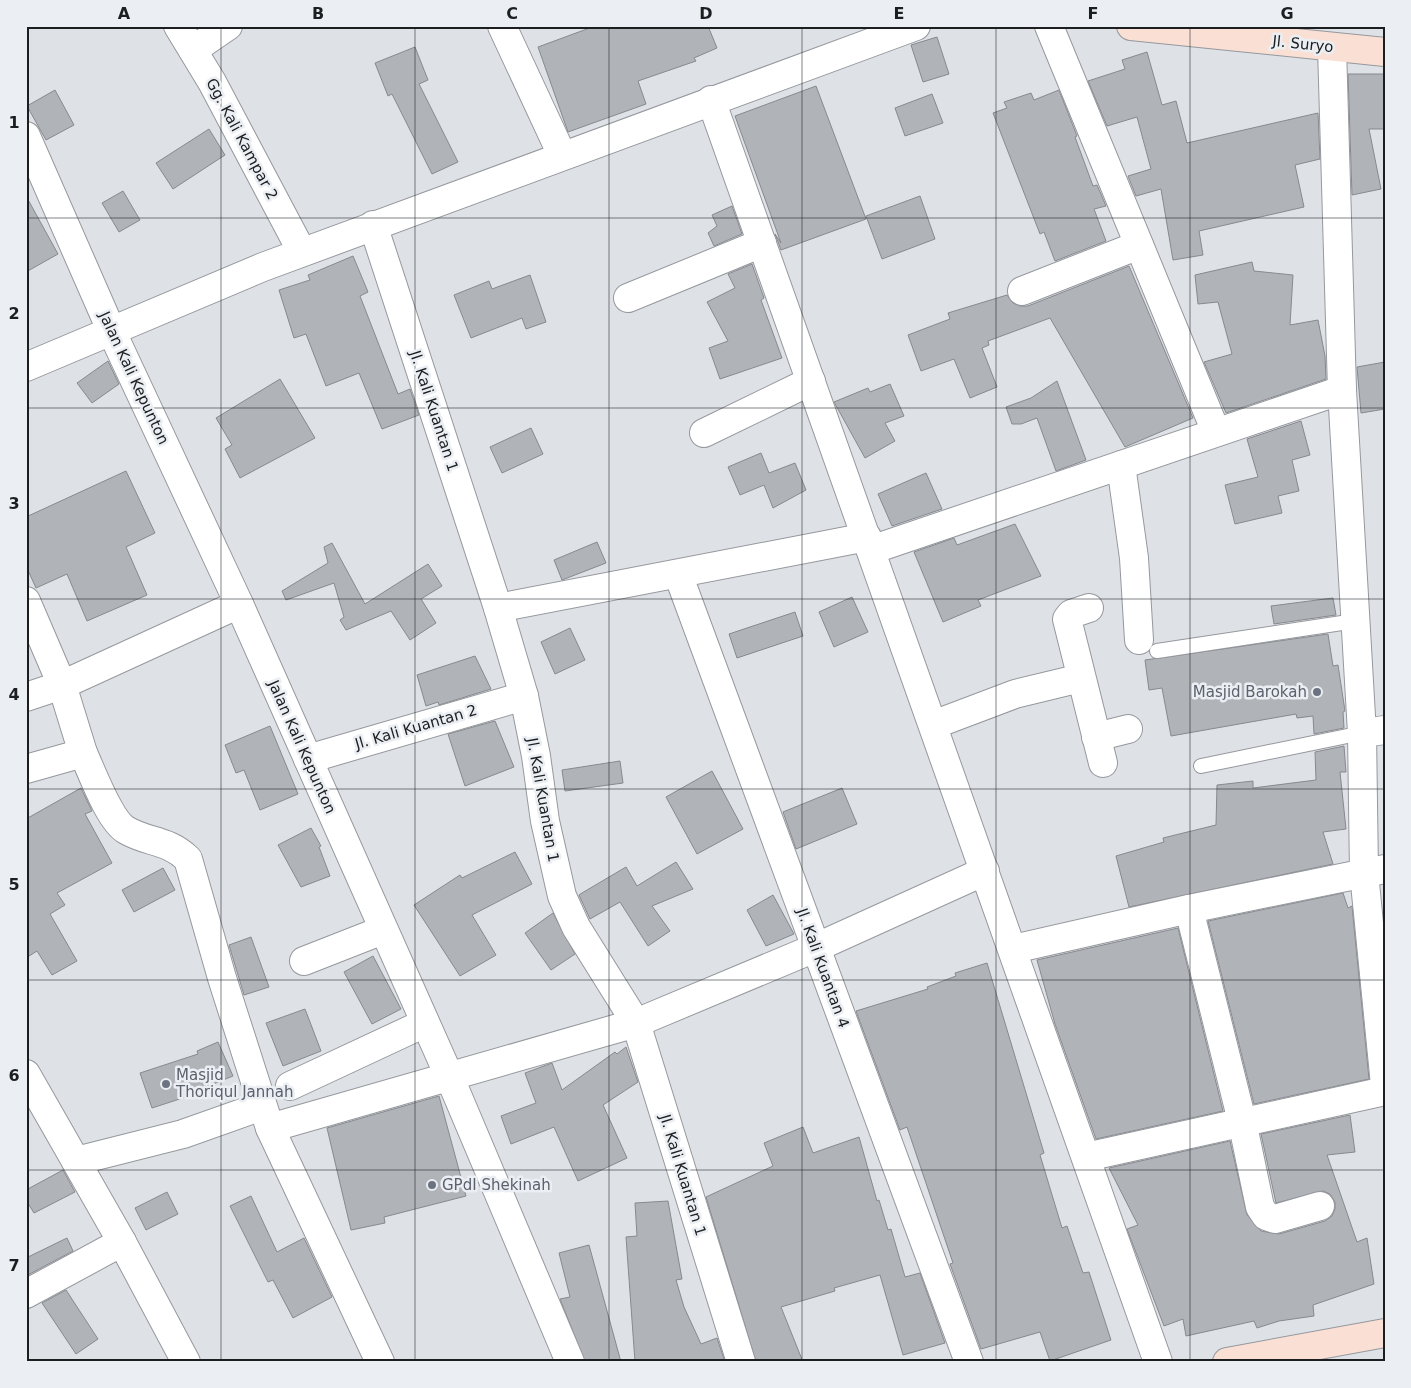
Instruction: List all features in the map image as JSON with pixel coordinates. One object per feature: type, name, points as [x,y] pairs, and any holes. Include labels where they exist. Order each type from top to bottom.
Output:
[{"type":"main road","name":"Jl. Suryo","points":[[1131,26],[1385,52]]},
{"type":"main road","points":[[1227,1362],[1385,1333]]},
{"type":"street","name":"Gg. Kali Kampar 2","points":[[178,26],[193,50],[302,252]]},
{"type":"street","points":[[193,50],[228,26]]},
{"type":"street","points":[[502,26],[562,155]]},
{"type":"street","points":[[26,367],[302,252],[916,26]]},
{"type":"street","points":[[1049,26],[1216,432]]},
{"type":"street","points":[[1332,47],[1342,390],[1355,620],[1373,732],[1374,871],[1385,1085]]},
{"type":"street","points":[[711,100],[1158,1362]]},
{"type":"street","name":"Jalan Kali Kepunton","points":[[26,136],[111,330],[240,604],[450,1078],[570,1362]]},
{"type":"street","name":"Jl. Kali Kuantan 1","points":[[373,225],[498,608],[524,696],[536,756],[545,820],[562,896],[576,927],[636,1023],[741,1362]]},
{"type":"street","points":[[628,298],[762,243]]},
{"type":"street","points":[[1022,291],[1139,245]]},
{"type":"street","points":[[704,433],[811,382]]},
{"type":"street","points":[[498,608],[678,574],[869,544],[1121,465],[1342,390]]},
{"type":"street","points":[[1121,465],[1148,645]]},
{"type":"street","name":"Jl. Kali Kuantan 4","points":[[678,574],[969,1362]]},
{"type":"street","points":[[26,601],[62,685],[83,753],[115,820],[125,830],[176,848],[188,859],[222,978],[266,1117],[380,1362]]},
{"type":"street","points":[[26,697],[62,685],[240,604]]},
{"type":"street","points":[[1089,608],[1071,614],[1068,619],[1103,763]]},
{"type":"street","points":[[933,725],[1030,690],[1081,678]]},
{"type":"street","name":"Jl. Kali Kuantan 2","points":[[308,759],[524,696]]},
{"type":"street","points":[[1096,737],[1128,729]]},
{"type":"street","points":[[26,769],[83,753]]},
{"type":"street","points":[[76,1161],[182,1134],[450,1078],[636,1023],[815,948],[985,871]]},
{"type":"street","points":[[1013,949],[1189,909],[1374,871]]},
{"type":"street","points":[[1189,909],[1242,1121],[1260,1207],[1266,1216],[1276,1219],[1320,1206]]},
{"type":"street","points":[[304,960],[383,930]]},
{"type":"street","points":[[290,1086],[425,1024]]},
{"type":"street","points":[[27,1075],[122,1242],[186,1362]]},
{"type":"street","points":[[1086,1156],[1385,1091]]},
{"type":"street","points":[[26,1294],[122,1242]]},
{"type":"lane","points":[[1148,645],[1355,620]]},
{"type":"lane","points":[[1201,766],[1373,732]]},
{"type":"building","points":[[595,26],[708,26],[717,48],[694,58],[696,61],[638,81],[646,104],[568,132],[538,47]]},
{"type":"building","points":[[937,37],[949,74],[923,82],[911,45]]},
{"type":"building","points":[[415,47],[428,80],[419,84],[458,162],[432,174],[392,94],[388,96],[375,63]]},
{"type":"building","points":[[1147,52],[1162,105],[1176,101],[1187,143],[1318,113],[1320,159],[1295,165],[1304,207],[1199,231],[1203,255],[1173,260],[1161,189],[1136,196],[1128,176],[1151,169],[1137,117],[1107,126],[1088,81],[1125,69],[1122,60]]},
{"type":"building","points":[[1348,74],[1385,74],[1385,129],[1369,129],[1381,189],[1352,195]]},
{"type":"building","points":[[816,86],[866,219],[781,250],[775,234],[781,243],[735,116]]},
{"type":"building","points":[[55,90],[74,125],[46,140],[27,106]]},
{"type":"building","points":[[1059,90],[1077,136],[1075,137],[1093,186],[1097,185],[1106,206],[1094,209],[1106,241],[1055,261],[1044,232],[1040,234],[993,113],[1007,108],[1004,102],[1031,93],[1034,100]]},
{"type":"building","points":[[932,94],[943,123],[905,136],[895,108]]},
{"type":"building","points":[[209,129],[225,155],[173,189],[156,163]]},
{"type":"building","points":[[123,191],[140,220],[119,232],[102,203]]},
{"type":"building","points":[[26,196],[58,254],[26,272]]},
{"type":"building","points":[[920,196],[935,239],[882,259],[866,216]]},
{"type":"building","points":[[732,206],[742,234],[714,246],[708,233],[717,226],[712,215]]},
{"type":"building","points":[[353,256],[368,292],[360,296],[398,394],[410,389],[419,415],[382,429],[359,373],[326,386],[306,334],[294,338],[279,290],[310,280],[308,275]]},
{"type":"building","points":[[1252,262],[1254,271],[1293,275],[1290,325],[1318,320],[1325,356],[1326,379],[1226,413],[1204,362],[1232,354],[1218,302],[1198,304],[1195,275]]},
{"type":"building","points":[[752,264],[764,298],[761,300],[782,358],[720,379],[709,348],[728,341],[707,302],[735,288],[728,274]]},
{"type":"building","points":[[1129,266],[1193,418],[1125,447],[1050,318],[988,341],[989,345],[982,348],[997,387],[970,398],[954,359],[921,371],[908,335],[950,319],[948,313],[1007,295],[1013,303],[1020,306],[1028,306]]},
{"type":"building","points":[[530,275],[546,322],[526,329],[522,318],[471,338],[454,295],[489,281],[492,289]]},
{"type":"building","points":[[108,361],[119,384],[92,403],[77,383]]},
{"type":"building","points":[[1385,362],[1385,409],[1361,413],[1357,367]]},
{"type":"building","points":[[280,379],[315,438],[240,478],[225,449],[232,445],[216,418]]},
{"type":"building","points":[[1057,381],[1086,460],[1056,471],[1037,418],[1021,424],[1012,424],[1006,407],[1031,398]]},
{"type":"building","points":[[890,384],[904,416],[885,423],[895,441],[865,458],[834,402],[868,388],[870,392]]},
{"type":"building","points":[[1301,421],[1310,455],[1292,460],[1299,491],[1278,496],[1282,513],[1235,524],[1225,485],[1258,477],[1247,439]]},
{"type":"building","points":[[531,428],[543,454],[502,473],[490,447]]},
{"type":"building","points":[[761,453],[769,473],[795,463],[806,490],[773,508],[764,485],[740,495],[728,467]]},
{"type":"building","points":[[126,471],[155,533],[126,547],[147,595],[87,621],[67,574],[36,588],[26,566],[26,517]]},
{"type":"building","points":[[926,473],[942,509],[892,526],[878,494]]},
{"type":"building","points":[[1015,524],[1041,576],[978,600],[981,606],[943,622],[914,552],[954,538],[957,545]]},
{"type":"building","points":[[597,542],[606,563],[562,580],[554,560]]},
{"type":"building","points":[[332,543],[365,604],[428,564],[442,586],[421,599],[436,623],[410,640],[391,611],[346,630],[340,620],[344,617],[334,583],[286,600],[282,591],[328,563],[324,547]]},
{"type":"building","points":[[852,597],[868,632],[834,647],[819,612]]},
{"type":"building","points":[[1333,598],[1336,615],[1274,624],[1271,606]]},
{"type":"building","points":[[795,612],[803,636],[737,658],[729,634]]},
{"type":"building","points":[[570,628],[585,660],[555,674],[541,642]]},
{"type":"building","points":[[1328,634],[1333,666],[1338,665],[1345,711],[1343,712],[1344,728],[1314,734],[1313,716],[1297,718],[1296,714],[1171,736],[1162,688],[1149,690],[1145,660]]},
{"type":"building","points":[[475,656],[491,689],[439,705],[438,702],[426,706],[417,675]]},
{"type":"building","points":[[495,721],[514,767],[465,786],[448,734]]},
{"type":"building","points":[[270,726],[298,794],[260,810],[244,770],[236,773],[225,745]]},
{"type":"building","points":[[1344,746],[1346,772],[1340,772],[1346,829],[1323,832],[1333,864],[1129,907],[1116,856],[1164,842],[1163,838],[1216,825],[1217,785],[1253,781],[1253,788],[1316,780],[1315,752]]},
{"type":"building","points":[[620,761],[623,783],[565,791],[562,770]]},
{"type":"building","points":[[712,771],[743,829],[697,854],[666,797]]},
{"type":"building","points":[[81,788],[92,811],[85,814],[112,863],[57,893],[65,905],[50,914],[77,961],[52,975],[37,951],[26,958],[26,819]]},
{"type":"building","points":[[842,788],[857,824],[796,849],[783,812]]},
{"type":"building","points":[[311,828],[321,846],[319,847],[330,876],[301,887],[278,845]]},
{"type":"building","points":[[515,852],[532,884],[472,915],[496,955],[460,976],[414,905],[460,875],[462,878]]},
{"type":"building","points":[[676,862],[693,889],[652,906],[670,931],[648,946],[620,902],[590,919],[579,895],[582,893],[626,867],[637,886]]},
{"type":"building","points":[[163,868],[175,890],[134,912],[122,890]]},
{"type":"building","points":[[1343,893],[1348,908],[1352,906],[1369,1079],[1254,1104],[1208,921]]},
{"type":"building","points":[[773,895],[794,934],[766,946],[747,910]]},
{"type":"building","points":[[553,913],[575,954],[551,970],[525,933]]},
{"type":"building","points":[[1178,928],[1223,1111],[1096,1139],[1055,1024],[1037,960]]},
{"type":"building","points":[[251,937],[269,987],[244,995],[229,945]]},
{"type":"building","points":[[373,956],[401,1009],[372,1024],[344,972]]},
{"type":"building","points":[[987,963],[1044,1153],[1040,1155],[1062,1228],[1067,1226],[1083,1273],[1089,1272],[1111,1340],[1050,1361],[1040,1332],[981,1349],[950,1264],[953,1263],[907,1127],[900,1130],[856,1011],[928,989],[927,987],[956,976],[955,973]]},
{"type":"building","points":[[305,1009],[321,1051],[283,1066],[266,1023]]},
{"type":"building","points":[[218,1042],[233,1076],[191,1093],[192,1095],[152,1108],[140,1073],[198,1054],[197,1051]]},
{"type":"building","points":[[626,1047],[638,1082],[603,1105],[627,1158],[578,1181],[554,1127],[511,1144],[501,1116],[536,1103],[525,1073],[552,1063],[562,1090],[615,1052],[617,1054]]},
{"type":"building","points":[[439,1096],[466,1196],[384,1217],[385,1223],[351,1230],[327,1128]]},
{"type":"building","points":[[1350,1115],[1355,1152],[1327,1155],[1357,1242],[1367,1238],[1374,1284],[1313,1305],[1314,1316],[1279,1321],[1257,1328],[1254,1321],[1186,1336],[1183,1319],[1164,1326],[1127,1229],[1138,1225],[1109,1168],[1230,1141],[1247,1215],[1261,1231],[1279,1234],[1325,1221],[1332,1216],[1335,1202],[1330,1194],[1323,1191],[1276,1203],[1261,1134]]},
{"type":"building","points":[[803,1127],[813,1153],[859,1137],[877,1201],[879,1200],[888,1230],[891,1229],[905,1277],[920,1273],[945,1343],[903,1355],[880,1275],[834,1288],[835,1291],[781,1307],[803,1362],[756,1362],[706,1197],[773,1166],[764,1143]]},
{"type":"building","points":[[63,1170],[75,1192],[34,1213],[26,1200],[26,1190]]},
{"type":"building","points":[[167,1192],[178,1214],[146,1230],[135,1208]]},
{"type":"building","points":[[251,1196],[277,1252],[304,1238],[332,1297],[293,1318],[273,1280],[268,1282],[230,1206]]},
{"type":"building","points":[[668,1201],[682,1279],[676,1280],[684,1307],[701,1344],[717,1338],[725,1362],[635,1362],[626,1237],[637,1236],[635,1203]]},
{"type":"building","points":[[67,1238],[73,1251],[26,1276],[26,1258]]},
{"type":"building","points":[[589,1245],[621,1362],[585,1362],[560,1299],[570,1297],[559,1253]]},
{"type":"building","points":[[66,1290],[98,1339],[76,1354],[42,1303]]},
{"type":"place","name":"Masjid Barokah","points":[[1317,692]]},
{"type":"place","name":"Masjid Thoriqul Jannah","points":[[166,1084]]},
{"type":"place","name":"GPdI Shekinah","points":[[432,1185]]}]
